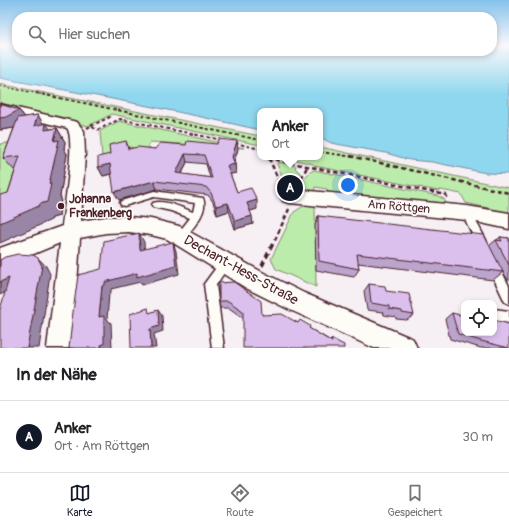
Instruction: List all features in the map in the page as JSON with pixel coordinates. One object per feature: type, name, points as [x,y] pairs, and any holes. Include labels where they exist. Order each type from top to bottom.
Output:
[{"type":"street","points":[[0,108],[84,128],[78,154],[60,348]]},
{"type":"street","name":"Am Röttgen","points":[[289,196],[467,213],[509,221]]},
{"type":"street","name":"Dechant-Hess-Straße","points":[[0,258],[40,241],[71,232],[102,226],[123,224],[158,227],[172,232],[254,280],[296,301],[404,348]]},
{"type":"lane","points":[[124,203],[154,194],[200,200],[196,217],[180,237]]},
{"type":"lane","points":[[156,205],[172,208],[196,217]]},
{"type":"lane","points":[[467,213],[509,298]]},
{"type":"lane","points":[[218,348],[210,284],[225,263]]},
{"type":"lane","points":[[497,315],[509,317]]},
{"type":"path","points":[[0,86],[257,139]]},
{"type":"path","points":[[84,128],[112,116]]},
{"type":"path","points":[[84,128],[97,130],[120,119],[257,147]]},
{"type":"path","points":[[323,152],[344,155],[509,193]]},
{"type":"path","points":[[254,280],[286,218],[289,207],[289,196],[280,185],[269,160]]},
{"type":"path","points":[[282,160],[446,195]]},
{"type":"green space","points":[[0,84],[257,135],[257,144],[112,114],[88,126],[0,104]]},
{"type":"green space","points":[[119,121],[244,148],[150,142],[146,150],[134,149],[132,147],[112,151],[113,155],[102,157],[100,131]]},
{"type":"green space","points":[[14,142],[22,170],[0,212],[0,144]]},
{"type":"green space","points":[[323,148],[509,188],[509,213],[466,203],[461,194],[441,190],[438,191],[315,166],[313,164],[296,160],[323,160]]},
{"type":"green space","points":[[278,162],[296,166],[295,168],[301,174],[293,186],[286,185],[277,164]]},
{"type":"green space","points":[[314,170],[438,196],[444,199],[447,206],[329,196],[327,189],[315,187],[314,194],[300,193],[304,179]]},
{"type":"green space","points":[[315,204],[316,287],[276,269],[271,259],[294,212],[302,207]]},
{"type":"water","points":[[0,62],[509,62],[509,174],[486,173],[432,162],[410,160],[386,153],[331,143],[323,139],[323,108],[257,108],[257,129],[98,96],[0,78]]},
{"type":"building","points":[[0,104],[19,110],[6,117],[0,118]]},
{"type":"building","points":[[38,115],[34,126],[46,123],[45,130],[57,128],[54,141],[59,140],[49,184],[51,184],[47,202],[0,223],[0,195],[8,193],[20,156],[3,158],[18,118]]},
{"type":"building","points":[[219,139],[237,141],[232,157],[235,164],[227,166],[237,192],[251,188],[257,200],[247,203],[252,216],[235,221],[228,203],[216,206],[211,193],[206,187],[154,181],[114,192],[110,164],[98,167],[98,157],[110,154],[109,145],[126,141],[128,149],[138,147],[155,149],[160,143],[186,145],[187,141],[217,144]],"holes":[[[185,154],[204,155],[212,178],[176,173]]]},
{"type":"building","points":[[318,216],[484,235],[503,272],[357,254],[359,269],[319,261]]},
{"type":"building","points":[[139,233],[140,250],[173,242],[176,266],[137,277],[137,273],[105,282],[105,285],[102,286],[99,317],[104,316],[104,344],[101,345],[101,348],[69,348],[78,275],[101,269],[104,241]]},
{"type":"building","points":[[500,237],[509,238],[509,265],[496,240],[502,241]]},
{"type":"building","points":[[18,254],[33,255],[38,258],[42,266],[27,348],[0,348],[0,310],[9,278],[0,282],[0,260],[5,257]]},
{"type":"building","points":[[234,282],[261,301],[262,315],[282,314],[298,323],[300,320],[310,326],[309,328],[332,342],[332,339],[344,345],[344,348],[243,348],[243,311],[228,301],[219,301],[219,283]]},
{"type":"building","points":[[369,284],[385,286],[386,291],[409,294],[414,315],[389,309],[389,306],[371,303]]},
{"type":"building","points":[[148,308],[149,313],[158,310],[159,326],[150,329],[151,348],[131,348],[130,314]]},
{"type":"building","points":[[452,313],[461,315],[461,335],[458,334]]},
{"type":"building","points":[[497,321],[509,324],[509,348],[465,336],[497,336]]},
{"type":"place","name":"Anker","points":[[290,188]]},
{"type":"place","name":"Johanna Frankenberg","points":[[61,206]]}]
